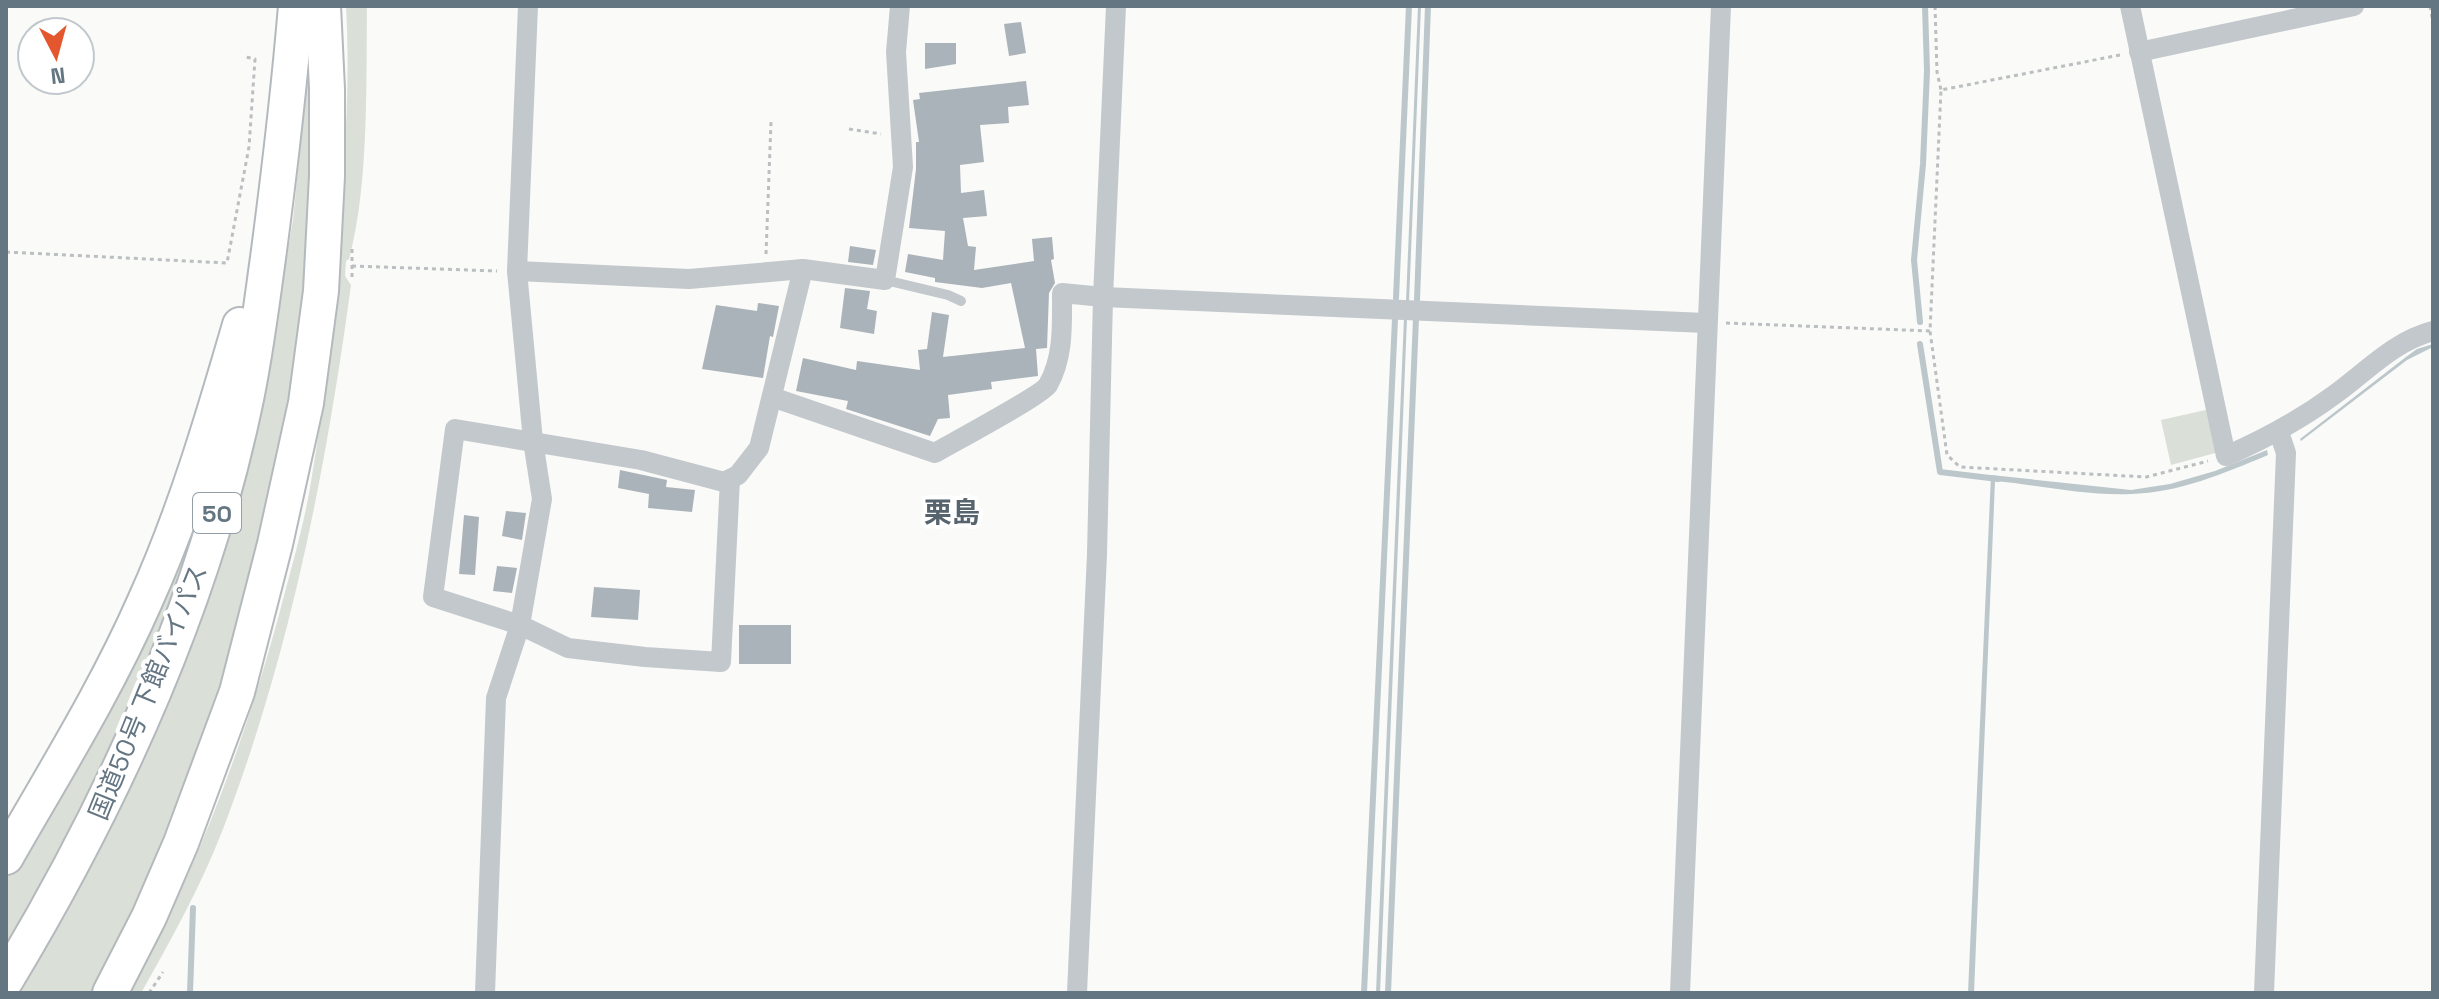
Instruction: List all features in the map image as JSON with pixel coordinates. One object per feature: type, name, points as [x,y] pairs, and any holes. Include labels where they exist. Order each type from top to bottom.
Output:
[{"type":"highway","name":"国道50号 下館バイパス","points":[[6,980],[85,842],[123,761],[172,648],[224,492],[245,407],[274,209],[296,6]]},
{"type":"highway","points":[[110,993],[176,855],[237,692],[275,544],[306,403],[321,291],[327,176],[323,6]]},
{"type":"highway","points":[[6,857],[106,684],[146,600],[209,428],[274,209]]},
{"type":"street","points":[[485,993],[496,698],[520,625],[542,499],[533,441],[517,271],[528,6]]},
{"type":"street","points":[[517,271],[689,279],[803,269],[885,280],[903,167],[896,52],[900,6]]},
{"type":"street","points":[[1077,993],[1097,554],[1103,297],[1116,6]]},
{"type":"street","points":[[1680,993],[1721,6]]},
{"type":"street","points":[[2130,6],[2226,456],[2279,432],[2336,394],[2391,351],[2416,336],[2433,331]]},
{"type":"street","points":[[2139,52],[2354,6]]},
{"type":"street","points":[[730,479],[721,662],[568,648],[520,625],[433,597],[455,429],[641,460],[724,482],[730,479],[738,475],[759,448],[803,269]]},
{"type":"street","points":[[772,397],[935,453],[1046,388],[1056,363],[1062,333],[1062,293],[1706,323]]},
{"type":"street","points":[[2264,993],[2286,453],[2279,432]]},
{"type":"lane","points":[[885,280],[961,301]]},
{"type":"path","points":[[1935,6],[1937,72],[1941,90],[1930,331],[1947,455],[1960,467],[2146,477],[2226,456]]},
{"type":"path","points":[[2430,6],[2433,23]]},
{"type":"path","points":[[1941,90],[2139,52]]},
{"type":"path","points":[[6,252],[227,263],[249,147],[255,59],[246,57]]},
{"type":"path","points":[[766,273],[771,122]]},
{"type":"path","points":[[849,129],[900,134]]},
{"type":"path","points":[[352,249],[352,280]]},
{"type":"path","points":[[352,266],[517,271]]},
{"type":"path","points":[[1706,323],[1930,331]]},
{"type":"path","points":[[149,993],[163,972]]},
{"type":"shaded area","points":[[346,6],[367,6],[363,167],[355,230],[346,261],[345,276],[351,285],[341,354],[303,561],[268,696],[223,829],[195,892],[141,993],[129,993],[176,901],[234,759],[266,661],[305,514],[322,404],[341,205],[347,106]]},
{"type":"shaded area","points":[[1418,6],[1421,6],[1409,302],[1406,302]]},
{"type":"shaded area","points":[[310,48],[320,149],[291,437],[224,702],[102,993],[15,993],[41,947],[273,337],[293,220]]},
{"type":"shaded area","points":[[1404,318],[1407,318],[1380,993],[1376,993]]},
{"type":"shaded area","points":[[2433,344],[2433,347],[2407,360],[2301,441],[2406,357],[2417,349]]},
{"type":"shaded area","points":[[237,385],[169,620],[75,826],[6,949],[6,873]]},
{"type":"shaded area","points":[[2210,409],[2219,452],[2171,465],[2161,420]]},
{"type":"shaded area","points":[[2267,450],[2268,455],[2218,475],[2149,493],[2097,493],[1995,481],[1974,993],[1968,993],[1991,475],[2131,490],[2170,484],[2215,471]]},
{"type":"building","points":[[1021,22],[1026,53],[1009,56],[1004,24]]},
{"type":"building","points":[[925,43],[956,43],[956,64],[925,69]]},
{"type":"building","points":[[1026,81],[1029,105],[1008,107],[1009,123],[980,125],[984,162],[960,165],[961,193],[984,190],[987,216],[963,218],[968,246],[976,247],[974,270],[1034,261],[1032,239],[1052,237],[1054,259],[1051,260],[1055,283],[1049,293],[1047,348],[1036,349],[1038,376],[991,382],[992,389],[948,395],[950,418],[938,419],[930,436],[846,409],[848,401],[796,391],[803,358],[856,370],[857,361],[920,370],[918,350],[927,349],[932,312],[949,315],[943,357],[1025,348],[1011,283],[982,288],[935,282],[935,278],[905,272],[908,254],[943,260],[945,231],[909,228],[916,142],[919,142],[913,100],[920,99],[919,93]]},
{"type":"building","points":[[850,246],[876,250],[873,265],[848,262]]},
{"type":"building","points":[[845,288],[870,291],[867,309],[877,311],[874,334],[840,328]]},
{"type":"building","points":[[758,303],[779,306],[763,378],[702,369],[716,305],[757,311]]},
{"type":"building","points":[[620,470],[667,480],[666,487],[695,490],[692,512],[648,508],[649,494],[618,488]]},
{"type":"building","points":[[506,511],[526,513],[522,540],[502,536]]},
{"type":"building","points":[[464,515],[479,517],[475,575],[459,574]]},
{"type":"building","points":[[497,566],[517,568],[512,593],[493,591]]},
{"type":"building","points":[[594,587],[640,590],[638,620],[591,617]]},
{"type":"building","points":[[739,625],[791,625],[791,664],[739,664]]},
{"type":"waterway","points":[[1396,298],[1409,6]]},
{"type":"waterway","points":[[1417,300],[1428,6]]},
{"type":"waterway","points":[[1920,322],[1914,260],[1923,164],[1927,71],[1925,6]]},
{"type":"waterway","points":[[1388,993],[1416,318]]},
{"type":"waterway","points":[[1364,993],[1395,319]]},
{"type":"waterway","points":[[1920,344],[1940,472],[1998,479]]},
{"type":"waterway","points":[[190,993],[193,908]]},
{"type":"district","name":"栗島","points":[[952,512]]}]
